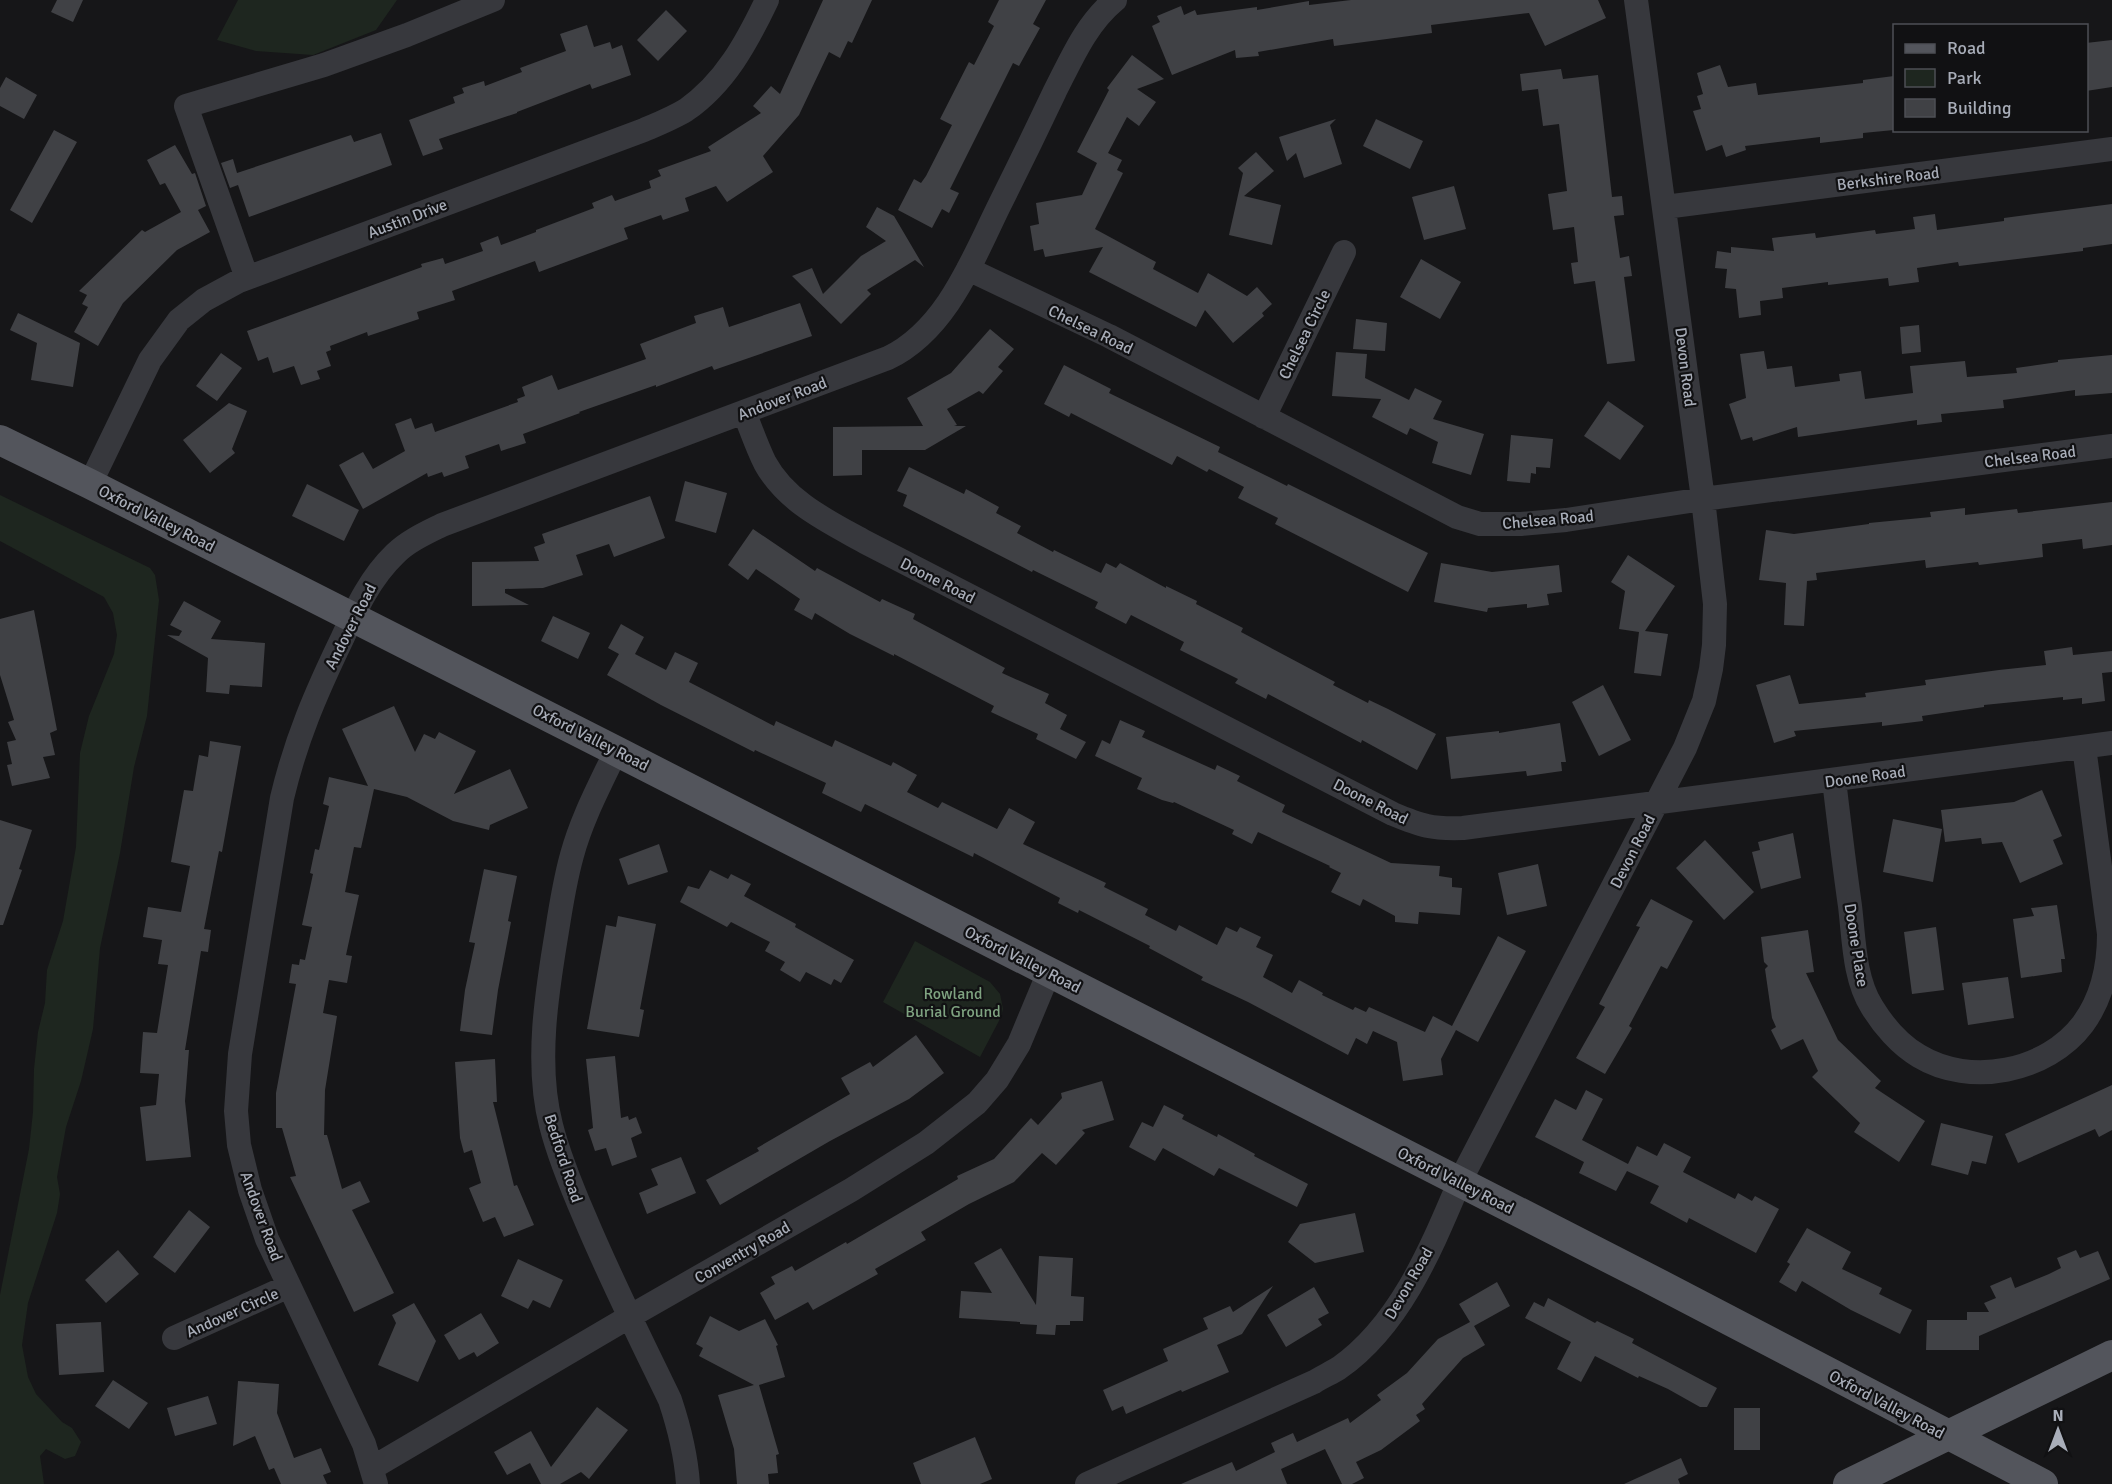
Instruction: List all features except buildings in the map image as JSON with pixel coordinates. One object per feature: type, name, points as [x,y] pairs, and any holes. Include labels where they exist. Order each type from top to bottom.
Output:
[{"type":"main road","name":"Oxford Valley Road","points":[[0,440],[353,616],[1646,1276],[2043,1484]]},
{"type":"main road","points":[[1848,1484],[2112,1355]]},
{"type":"street","points":[[247,278],[186,106],[324,65],[493,0]]},
{"type":"street","name":"Austin Drive","points":[[90,484],[150,360],[179,320],[204,300],[247,278],[644,130],[684,111],[710,91],[727,72],[750,35],[767,0]]},
{"type":"street","name":"Andover Road","points":[[374,1476],[364,1444],[267,1239],[250,1190],[239,1145],[236,1111],[240,1054],[282,798],[291,761],[311,704],[353,616],[366,591],[385,564],[418,537],[442,525],[904,350],[919,338],[941,314],[968,269],[1071,58],[1090,24],[1115,0]]},
{"type":"street","name":"Devon Road","points":[[1087,1484],[1314,1382],[1339,1368],[1385,1323],[1402,1298],[1438,1231],[1460,1183],[1685,748],[1704,700],[1714,645],[1715,604],[1665,207],[1636,0]]},
{"type":"street","name":"Berkshire Road","points":[[1665,207],[2112,149]]},
{"type":"street","name":"Chelsea Circle","points":[[1264,417],[1344,252]]},
{"type":"street","name":"Chelsea Road","points":[[968,269],[1108,336],[1458,517],[1480,524],[1521,524],[1566,520],[1703,499],[2112,446]]},
{"type":"street","name":"Doone Road","points":[[744,412],[766,465],[780,484],[811,512],[865,543],[1393,814],[1435,829],[1463,828],[1656,804],[2112,743]]},
{"type":"street","name":"Doone Place","points":[[1834,780],[1856,958],[1863,992],[1872,1009],[1894,1036],[1919,1056],[1944,1067],[1973,1072],[2000,1071],[2043,1058],[2064,1043],[2083,1024],[2094,1005],[2105,975],[2109,954],[2109,934],[2084,747]]},
{"type":"street","name":"Bedford Road","points":[[616,751],[584,819],[572,855],[548,984],[543,1059],[544,1091],[550,1124],[567,1176],[670,1400],[678,1425],[687,1467],[688,1484]]},
{"type":"street","name":"Conventry Road","points":[[374,1476],[630,1317],[851,1190],[926,1143],[963,1116],[997,1080],[1019,1044],[1049,972]]},
{"type":"street","name":"Andover Circle","points":[[174,1338],[289,1286]]},
{"type":"green space","points":[[238,0],[397,0],[376,30],[313,55],[256,51],[217,40]]},
{"type":"green space","points":[[0,495],[150,568],[155,575],[159,600],[147,716],[134,767],[120,853],[100,948],[93,1029],[81,1081],[66,1127],[57,1177],[60,1194],[57,1213],[28,1303],[22,1345],[28,1377],[36,1394],[62,1422],[72,1428],[81,1442],[75,1456],[65,1459],[46,1449],[40,1456],[44,1484],[0,1484],[0,1295],[29,1149],[34,1069],[38,1032],[45,1003],[47,970],[63,921],[76,847],[80,753],[89,716],[114,654],[117,635],[113,613],[104,597],[0,541]]},
{"type":"green space","name":"Rowland Burial Ground","points":[[915,941],[990,982],[1000,994],[1003,1009],[1001,1017],[980,1057],[883,1002]]}]
